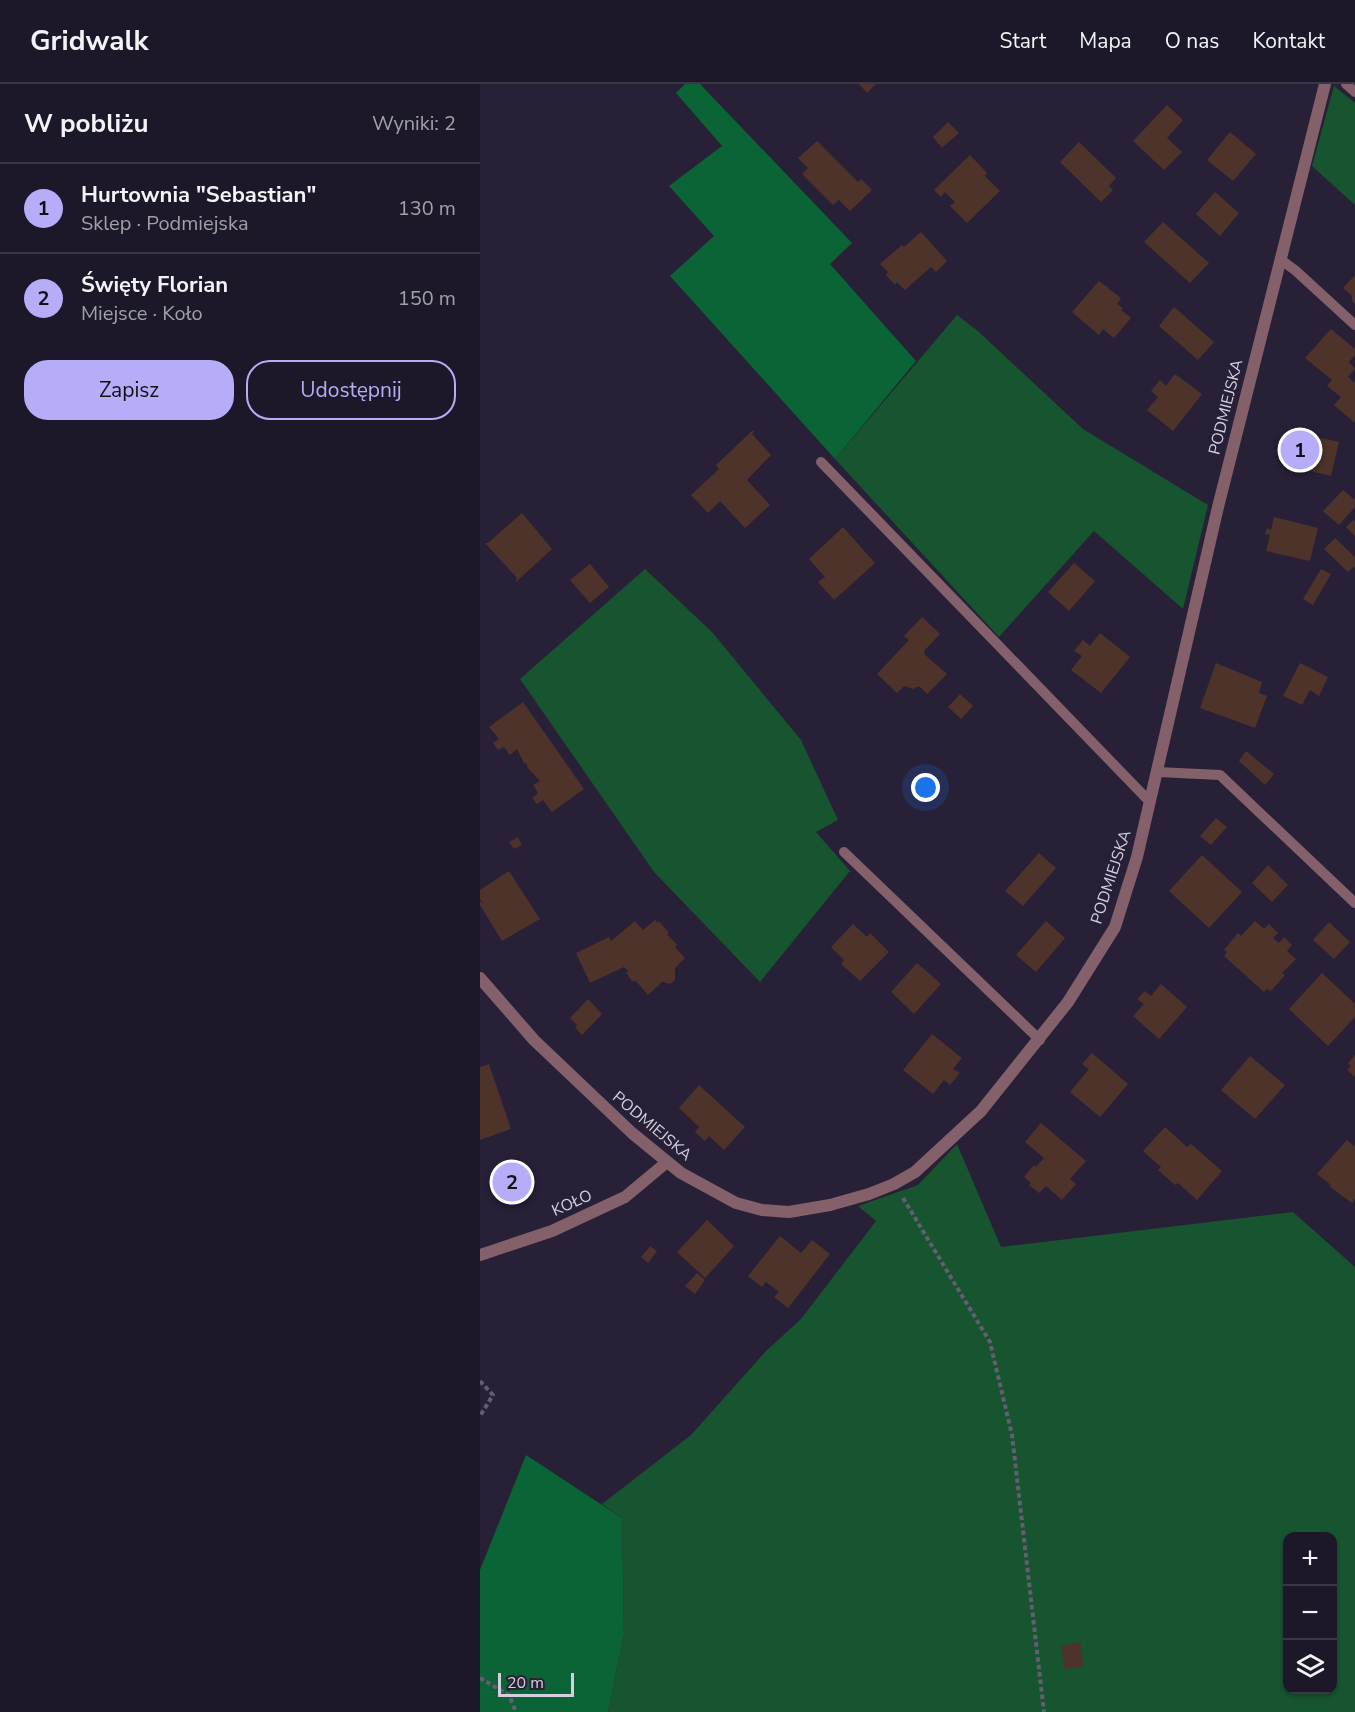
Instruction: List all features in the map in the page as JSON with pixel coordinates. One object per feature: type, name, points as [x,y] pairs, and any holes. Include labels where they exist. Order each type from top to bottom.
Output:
[{"type":"street","name":"PODMIEJSKA","points":[[480,978],[517,1023],[632,1133],[681,1173],[736,1203],[762,1210],[789,1212],[830,1205],[869,1194],[915,1172],[975,1118],[1040,1040],[1068,1002],[1116,927],[1137,857],[1218,507],[1325,84]]},
{"type":"street","name":"KOŁO","points":[[480,1255],[552,1231],[625,1197],[667,1162]]},
{"type":"lane","points":[[1346,84],[1355,92]]},
{"type":"lane","points":[[1280,259],[1355,325]]},
{"type":"lane","points":[[821,462],[1150,802]]},
{"type":"lane","points":[[1158,772],[1220,775],[1355,903]]},
{"type":"lane","points":[[844,852],[1040,1040]]},
{"type":"path","points":[[894,1184],[990,1342],[1012,1435],[1044,1712]]},
{"type":"path","points":[[480,1381],[493,1395],[480,1416]]},
{"type":"path","points":[[480,1678],[509,1695],[516,1712]]},
{"type":"green space","points":[[685,84],[700,84],[852,243],[830,264],[916,361],[835,459],[670,276],[714,236],[669,186],[722,146],[676,93]]},
{"type":"green space","points":[[1334,86],[1355,103],[1355,205],[1312,166]]},
{"type":"green space","points":[[957,315],[979,332],[1083,429],[1208,505],[1183,609],[1094,531],[999,637],[835,459]]},
{"type":"green space","points":[[645,569],[712,632],[801,740],[838,820],[816,832],[850,871],[760,982],[654,872],[520,679]]},
{"type":"green space","points":[[957,1144],[1001,1247],[1293,1212],[1355,1267],[1355,1712],[608,1712],[624,1635],[622,1518],[602,1504],[691,1435],[766,1351],[801,1319],[876,1221],[858,1206],[918,1185]]},
{"type":"green space","points":[[526,1455],[622,1518],[624,1635],[608,1712],[480,1712],[480,1570]]},
{"type":"building","points":[[859,84],[876,84],[867,93]]},
{"type":"building","points":[[1167,105],[1183,120],[1167,138],[1182,152],[1164,170],[1133,141]]},
{"type":"building","points":[[948,122],[959,133],[942,148],[933,137]]},
{"type":"building","points":[[1230,132],[1256,154],[1233,181],[1207,160]]},
{"type":"building","points":[[817,141],[858,182],[861,179],[872,190],[850,211],[839,200],[833,205],[802,174],[808,168],[798,158]]},
{"type":"building","points":[[1079,142],[1116,178],[1109,186],[1113,190],[1101,202],[1060,162]]},
{"type":"building","points":[[970,155],[987,173],[985,176],[1000,191],[967,223],[950,206],[955,202],[945,192],[941,197],[934,190]]},
{"type":"building","points":[[1215,192],[1239,213],[1220,236],[1196,214]]},
{"type":"building","points":[[1163,222],[1209,263],[1190,283],[1144,242]]},
{"type":"building","points":[[921,232],[947,261],[936,272],[931,267],[905,290],[897,282],[895,285],[886,275],[888,272],[880,264]]},
{"type":"building","points":[[1355,275],[1355,304],[1352,296],[1343,288]]},
{"type":"building","points":[[1099,281],[1121,298],[1117,304],[1131,318],[1114,338],[1103,329],[1099,335],[1072,312]]},
{"type":"building","points":[[1174,307],[1214,342],[1198,360],[1159,326]]},
{"type":"building","points":[[1331,329],[1355,349],[1355,355],[1349,362],[1355,369],[1348,377],[1355,383],[1355,423],[1334,405],[1341,397],[1327,386],[1332,380],[1305,358]]},
{"type":"building","points":[[1175,374],[1202,394],[1173,431],[1147,410],[1158,397],[1151,391],[1160,380],[1166,386]]},
{"type":"building","points":[[753,430],[752,434],[771,455],[747,480],[770,505],[745,528],[720,501],[708,513],[691,495],[719,469],[716,465]]},
{"type":"building","points":[[1295,432],[1339,442],[1331,476],[1287,465]]},
{"type":"building","points":[[1343,490],[1355,500],[1355,507],[1339,525],[1323,511]]},
{"type":"building","points":[[522,513],[552,549],[516,582],[517,578],[485,543],[488,543]]},
{"type":"building","points":[[1274,517],[1318,528],[1310,561],[1266,551],[1270,535],[1265,534],[1267,528],[1271,530]]},
{"type":"building","points":[[1353,520],[1355,522],[1355,536],[1346,527]]},
{"type":"building","points":[[843,527],[875,563],[834,600],[818,582],[825,577],[809,559]]},
{"type":"building","points":[[1335,538],[1355,557],[1355,566],[1348,572],[1324,549]]},
{"type":"building","points":[[1074,563],[1095,581],[1069,611],[1048,592]]},
{"type":"building","points":[[590,564],[609,587],[590,603],[570,580]]},
{"type":"building","points":[[1321,569],[1331,574],[1313,605],[1303,599]]},
{"type":"building","points":[[922,617],[940,634],[924,651],[924,654],[947,674],[927,694],[919,686],[913,689],[904,686],[897,693],[877,674],[909,640],[904,636]]},
{"type":"building","points":[[1100,633],[1130,657],[1101,693],[1071,670],[1082,656],[1074,651],[1083,640],[1090,646]]},
{"type":"building","points":[[1216,663],[1262,682],[1259,693],[1267,696],[1255,728],[1200,708]]},
{"type":"building","points":[[1300,663],[1328,677],[1319,696],[1310,690],[1302,705],[1283,696]]},
{"type":"building","points":[[960,694],[973,706],[961,719],[948,707]]},
{"type":"building","points":[[523,702],[584,789],[552,812],[543,800],[537,804],[532,798],[538,793],[533,785],[540,781],[524,763],[517,749],[510,755],[504,747],[498,750],[493,743],[499,739],[489,727]]},
{"type":"building","points":[[1246,751],[1274,774],[1265,785],[1239,761]]},
{"type":"building","points":[[1216,818],[1227,827],[1211,845],[1200,836]]},
{"type":"building","points":[[518,837],[522,845],[514,849],[509,842]]},
{"type":"building","points":[[1039,853],[1056,868],[1023,906],[1005,891]]},
{"type":"building","points":[[1202,855],[1242,892],[1209,928],[1169,891]]},
{"type":"building","points":[[1268,865],[1288,885],[1272,902],[1252,883]]},
{"type":"building","points":[[509,871],[540,919],[502,941],[480,905],[480,901],[483,904],[480,899],[480,890]]},
{"type":"building","points":[[655,920],[658,923],[659,921],[669,933],[667,934],[677,945],[675,947],[685,958],[675,968],[675,980],[670,984],[662,982],[648,995],[635,980],[634,982],[631,980],[626,972],[629,972],[624,967],[590,983],[576,953],[609,937],[611,941],[635,921],[643,930]]},
{"type":"building","points":[[1046,921],[1065,938],[1036,972],[1016,955]]},
{"type":"building","points":[[1255,921],[1264,929],[1269,924],[1278,933],[1273,938],[1279,943],[1284,937],[1292,945],[1287,951],[1296,959],[1282,973],[1285,975],[1271,991],[1267,989],[1264,992],[1224,956],[1227,952],[1224,950],[1238,933],[1241,936]]},
{"type":"building","points":[[1329,922],[1350,942],[1334,959],[1313,940]]},
{"type":"building","points":[[853,924],[867,937],[870,933],[889,952],[860,981],[841,964],[844,960],[831,947]]},
{"type":"building","points":[[917,963],[941,984],[914,1014],[891,992]]},
{"type":"building","points":[[1322,973],[1355,1004],[1355,1017],[1328,1046],[1289,1009]]},
{"type":"building","points":[[1161,984],[1187,1007],[1159,1039],[1133,1016],[1144,1004],[1138,1000],[1139,997],[1145,991],[1151,996]]},
{"type":"building","points":[[588,999],[602,1014],[582,1035],[570,1018]]},
{"type":"building","points":[[932,1034],[962,1058],[953,1069],[960,1073],[950,1085],[944,1080],[933,1094],[903,1070]]},
{"type":"building","points":[[1092,1053],[1128,1084],[1100,1117],[1070,1092],[1089,1069],[1082,1064]]},
{"type":"building","points":[[1355,1055],[1355,1077],[1347,1070],[1351,1066],[1348,1063]]},
{"type":"building","points":[[1250,1056],[1285,1085],[1255,1119],[1221,1090]]},
{"type":"building","points":[[489,1064],[511,1129],[480,1140],[480,1067]]},
{"type":"building","points":[[699,1085],[745,1127],[724,1150],[709,1136],[705,1141],[695,1132],[699,1127],[679,1108]]},
{"type":"building","points":[[1041,1123],[1086,1161],[1070,1179],[1076,1184],[1062,1200],[1046,1186],[1039,1193],[1029,1185],[1031,1183],[1024,1177],[1034,1165],[1036,1167],[1044,1158],[1025,1142]]},
{"type":"building","points":[[1165,1127],[1187,1147],[1191,1144],[1222,1171],[1197,1200],[1178,1183],[1175,1185],[1158,1170],[1161,1167],[1143,1151]]},
{"type":"building","points":[[1347,1140],[1355,1147],[1355,1199],[1352,1203],[1317,1174]]},
{"type":"building","points":[[707,1220],[734,1246],[705,1278],[677,1252]]},
{"type":"building","points":[[780,1236],[801,1253],[812,1240],[830,1254],[788,1308],[774,1297],[779,1292],[766,1282],[762,1287],[748,1276]]},
{"type":"building","points":[[650,1246],[657,1251],[648,1263],[641,1257]]},
{"type":"building","points":[[697,1273],[705,1280],[695,1294],[685,1286]]},
{"type":"building","points":[[1080,1642],[1084,1666],[1065,1669],[1061,1646]]},
{"type":"place","name":"Hurtownia \"Sebastian\"","points":[[1300,450]]},
{"type":"place","name":"Święty Florian","points":[[512,1182]]}]
